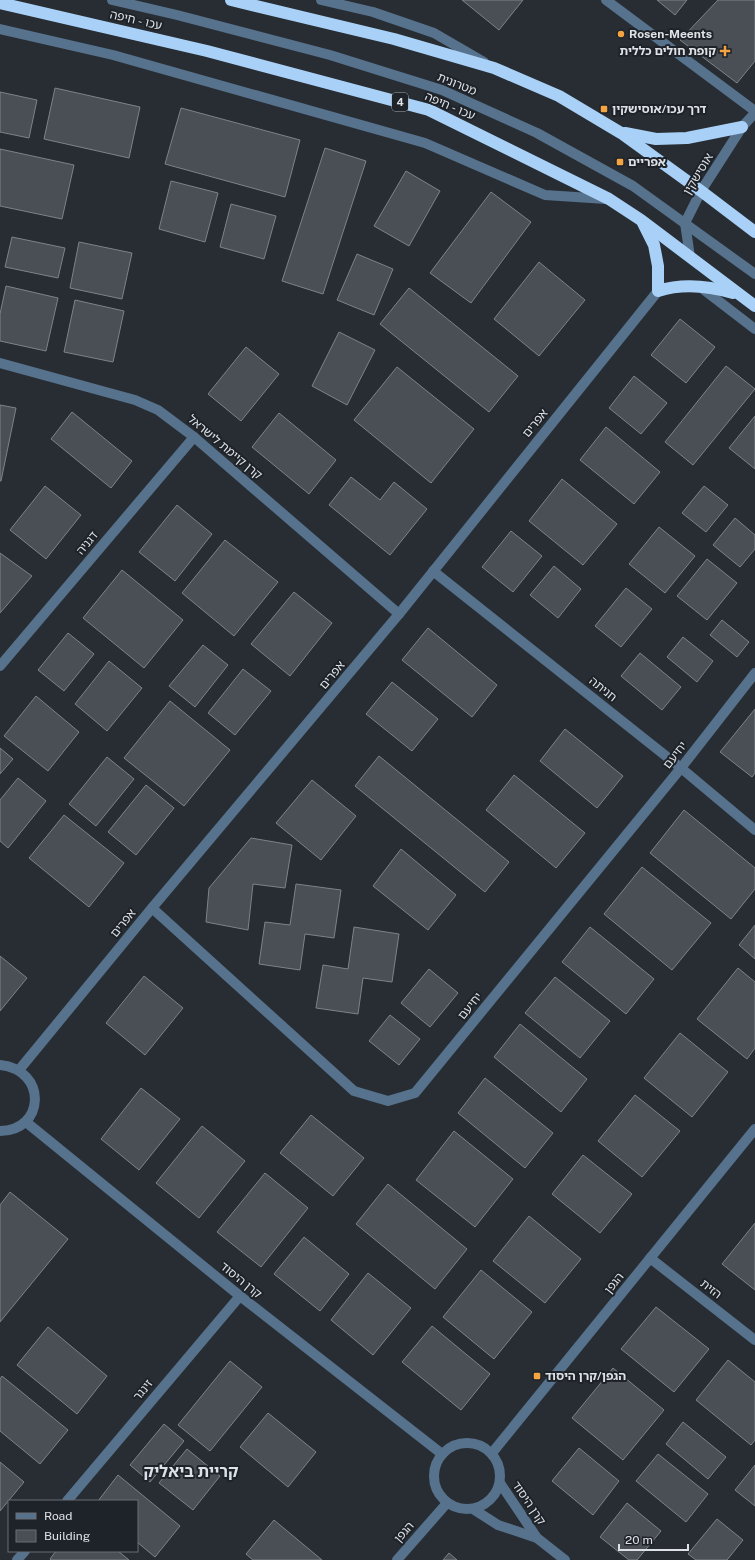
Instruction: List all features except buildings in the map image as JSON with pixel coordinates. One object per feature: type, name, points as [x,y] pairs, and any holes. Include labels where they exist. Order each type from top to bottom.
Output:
[{"type":"highway","points":[[231,0],[394,39],[494,68],[559,96],[622,133],[755,232]]},
{"type":"highway","name":"עכו - חיפה","points":[[0,3],[207,51],[429,110],[609,199],[641,220],[755,306]]},
{"type":"highway","points":[[622,133],[656,139],[687,138],[742,127]]},
{"type":"highway","points":[[641,220],[654,245],[658,266],[658,291],[673,286],[699,286],[718,288],[739,294]]},
{"type":"street","name":"מטרונית","points":[[112,0],[177,15],[330,55],[442,90],[537,132],[633,186],[755,274]]},
{"type":"street","points":[[321,0],[373,12],[434,33],[494,68]]},
{"type":"street","points":[[606,0],[755,112]]},
{"type":"street","points":[[0,29],[113,55],[425,143],[545,195],[609,199]]},
{"type":"street","name":"אוסישקין","points":[[685,223],[701,191],[742,127],[755,112]]},
{"type":"street","points":[[685,223],[690,256]]},
{"type":"street","points":[[699,286],[755,329]]},
{"type":"street","name":"אפרים","points":[[19,1070],[152,908],[400,614],[658,291]]},
{"type":"street","name":"קרן קיימת לישראל","points":[[0,363],[135,400],[158,410],[194,437],[400,614]]},
{"type":"street","name":"דגניה","points":[[0,666],[194,437]]},
{"type":"street","name":"חניתה","points":[[434,570],[681,768],[755,830]]},
{"type":"street","name":"יחיעם","points":[[152,908],[354,1091],[388,1101],[415,1093],[681,768],[755,673]]},
{"type":"street","points":[[0,1065],[10,1066],[19,1070],[27,1077],[35,1094],[35,1104],[32,1114],[26,1122],[17,1128],[7,1131],[0,1131]]},
{"type":"street","name":"קרן היסוד","points":[[26,1122],[240,1296],[442,1454]]},
{"type":"street","name":"הגפן","points":[[492,1454],[755,1129]]},
{"type":"street","name":"הזית","points":[[650,1258],[755,1340]]},
{"type":"street","name":"זינגר","points":[[68,1500],[240,1296]]},
{"type":"street","points":[[462,1443],[473,1443],[484,1446],[492,1454],[498,1462],[500,1483],[490,1500],[482,1506],[473,1509],[455,1507],[447,1503],[439,1494],[435,1484],[434,1473],[436,1463],[442,1454],[451,1446],[462,1443]]},
{"type":"street","name":"קרן היסוד","points":[[500,1483],[537,1538],[565,1560]]},
{"type":"street","name":"הגפן","points":[[398,1560],[447,1503]]},
{"type":"street","name":"קרן היסוד","points":[[473,1509],[498,1525],[537,1538]]},
{"type":"street","points":[[17,1560],[24,1552]]},
{"type":"place","name":"Rosen-Meents","points":[[621,34]]},
{"type":"place","name":"קופת חולים כללית","points":[[725,51]]},
{"type":"place","name":"דרך עכו/אוסישקין","points":[[604,109]]},
{"type":"place","name":"אפריים","points":[[620,162]]},
{"type":"place","name":"הגפן/קרן היסוד","points":[[537,1376]]},
{"type":"district","name":"קריית ביאליק","points":[[191,1471]]}]
